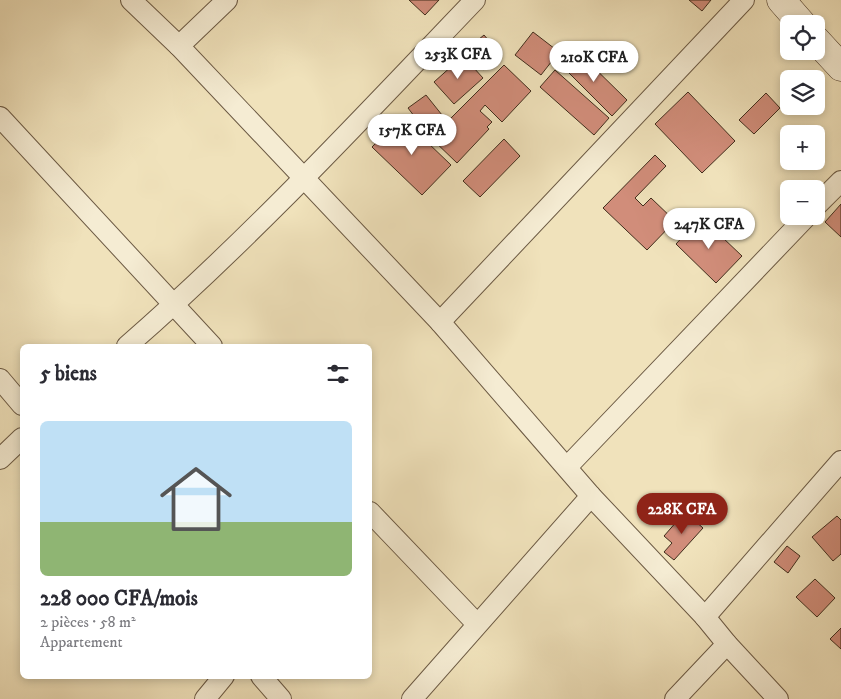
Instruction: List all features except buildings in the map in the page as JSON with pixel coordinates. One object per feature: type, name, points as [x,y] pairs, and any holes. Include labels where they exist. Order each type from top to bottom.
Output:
[{"type":"main road","points":[[781,0],[794,15]]},
{"type":"main road","points":[[825,50],[841,68]]},
{"type":"street","points":[[131,0],[179,46],[440,322],[592,496],[705,617],[727,644],[778,699]]},
{"type":"street","points":[[179,46],[227,0]]},
{"type":"street","points":[[129,344],[173,306],[303,178],[475,0]]},
{"type":"street","points":[[440,322],[744,0]]},
{"type":"street","points":[[0,117],[210,344]]},
{"type":"street","points":[[825,197],[841,181]]},
{"type":"street","points":[[567,467],[798,225]]},
{"type":"street","points":[[0,379],[20,403]]},
{"type":"street","points":[[0,459],[20,440]]},
{"type":"street","points":[[705,617],[841,461]]},
{"type":"street","points":[[412,699],[592,496]]},
{"type":"street","points":[[372,514],[477,624]]},
{"type":"street","points":[[675,699],[727,644]]},
{"type":"street","points":[[205,699],[222,679]]},
{"type":"street","points":[[263,679],[280,699]]}]
